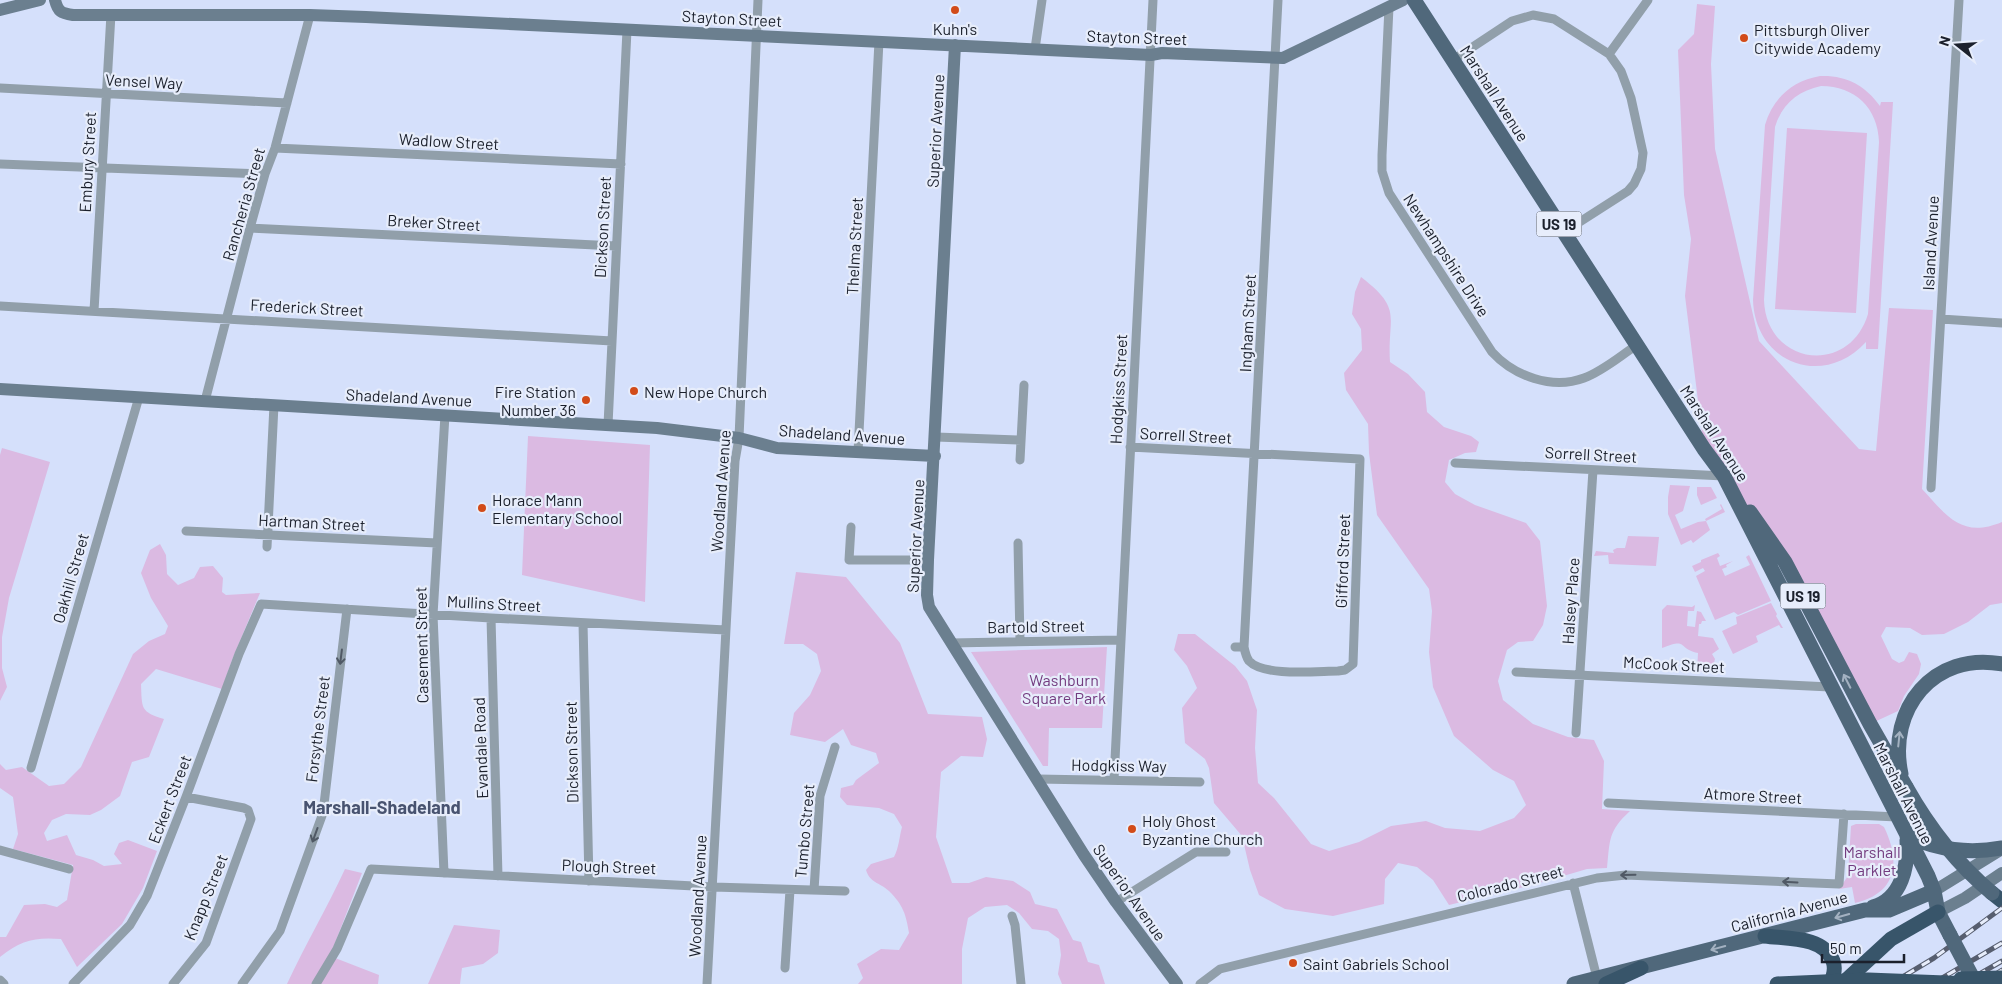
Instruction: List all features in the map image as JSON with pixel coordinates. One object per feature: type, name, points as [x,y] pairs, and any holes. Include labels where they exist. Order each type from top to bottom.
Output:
[{"type":"highway","points":[[1842,984],[1891,939],[1938,912]]},
{"type":"highway","points":[[1765,936],[1813,942],[1823,948],[1834,963],[1834,975],[1830,984]]},
{"type":"highway","points":[[1601,981],[1641,968]]},
{"type":"highway","points":[[1896,981],[2002,978]]},
{"type":"highway","points":[[1771,984],[1837,980],[1971,984]]},
{"type":"main road","name":"Marshall Avenue","points":[[1414,0],[1704,449],[1724,476],[1934,891],[1938,912]]},
{"type":"main road","name":"US 19","points":[[1724,476],[1785,562],[1870,724],[1926,821],[1960,864],[1999,897]]},
{"type":"main road","points":[[1906,787],[1899,763],[1899,734],[1904,716],[1917,694],[1929,682],[1952,668],[1976,662],[2002,664]]},
{"type":"main road","points":[[1865,910],[1884,904],[1900,883],[1907,862],[1907,836],[1936,847],[1951,850],[1975,852],[2002,849]]},
{"type":"main road","name":"California Avenue","points":[[1641,968],[1865,910],[1888,910],[1934,891]]},
{"type":"main road","name":"US 19","points":[[1938,912],[1976,984]]},
{"type":"main road","points":[[1574,984],[1601,981]]},
{"type":"street","points":[[3,7],[40,0]]},
{"type":"street","name":"Stayton Street","points":[[56,0],[58,10],[62,13],[310,15],[879,41],[1151,56],[1162,53],[1276,58],[1290,56],[1403,0]]},
{"type":"street","name":"Woodland Avenue","points":[[708,984],[735,462],[739,438],[758,0]]},
{"type":"street","points":[[1035,49],[1042,0]]},
{"type":"street","name":"Hodgkiss Street","points":[[1114,780],[1153,0]]},
{"type":"street","name":"Ingham Street","points":[[1244,647],[1278,0]]},
{"type":"street","points":[[1609,54],[1648,0]]},
{"type":"street","name":"Island Avenue","points":[[1931,488],[1960,0]]},
{"type":"street","name":"Newhampshire Drive","points":[[1389,7],[1382,156],[1383,179],[1389,193],[1492,352],[1519,373],[1542,380],[1565,382],[1575,381],[1593,374],[1638,345]]},
{"type":"street","name":"Embury Street","points":[[94,311],[111,14]]},
{"type":"street","name":"Rancheria Street","points":[[205,401],[265,174],[276,148],[310,15]]},
{"type":"street","points":[[1453,60],[1512,21],[1533,15],[1544,16],[1559,22],[1609,54],[1621,71],[1631,98],[1643,153],[1641,169],[1634,184],[1628,191],[1564,232]]},
{"type":"street","name":"Dickson Street","points":[[608,425],[627,30]]},
{"type":"street","name":"Thelma Street","points":[[858,452],[879,41]]},
{"type":"street","name":"Superior Avenue","points":[[955,45],[936,437],[928,560],[927,595],[929,607],[1084,855],[1116,902],[1177,984]]},
{"type":"street","name":"Vensel Way","points":[[0,88],[287,104]]},
{"type":"street","name":"Wadlow Street","points":[[276,148],[621,164]]},
{"type":"street","points":[[0,164],[265,174]]},
{"type":"street","name":"Breker Street","points":[[250,228],[616,246]]},
{"type":"street","name":"Frederick Street","points":[[0,306],[612,341]]},
{"type":"street","points":[[1941,319],[2002,323]]},
{"type":"street","points":[[1020,460],[1024,385]]},
{"type":"street","name":"Shadeland Avenue","points":[[0,389],[657,428],[739,438],[777,448],[935,456]]},
{"type":"street","name":"Oakhill Street","points":[[30,768],[138,397]]},
{"type":"street","points":[[267,547],[274,405]]},
{"type":"street","name":"Casement Street","points":[[444,873],[433,614],[445,416]]},
{"type":"street","points":[[936,437],[1021,440]]},
{"type":"street","name":"Sorrell Street","points":[[1130,448],[1360,459]]},
{"type":"street","name":"Gifford Street","points":[[1244,647],[1248,660],[1254,665],[1267,670],[1338,671],[1345,670],[1353,664],[1360,459]]},
{"type":"street","name":"Sorrell Street","points":[[1455,463],[1724,476]]},
{"type":"street","name":"Halsey Place","points":[[1576,733],[1593,470]]},
{"type":"street","points":[[851,527],[849,560],[928,560]]},
{"type":"street","name":"Hartman Street","points":[[186,531],[437,543]]},
{"type":"street","points":[[1018,543],[1020,641]]},
{"type":"street","name":"Mullins Street","points":[[261,604],[726,630]]},
{"type":"street","name":"Eckert Street","points":[[73,984],[126,930],[137,914],[154,880],[239,654],[261,604]]},
{"type":"street","name":"Forsythe Street","points":[[242,984],[280,931],[322,813],[347,609]]},
{"type":"street","name":"Evandale Road","points":[[491,618],[498,876]]},
{"type":"street","name":"Dickson Street","points":[[583,623],[589,881]]},
{"type":"street","name":"Bartold Street","points":[[951,643],[1121,640]]},
{"type":"street","points":[[1235,647],[1244,647]]},
{"type":"street","name":"McCook Street","points":[[1516,672],[1830,687]]},
{"type":"street","name":"Tumbo Street","points":[[814,890],[820,796],[835,747]]},
{"type":"street","name":"Hodgkiss Way","points":[[1038,779],[1200,782]]},
{"type":"street","name":"Knapp Street","points":[[173,984],[206,943],[251,824],[251,815],[248,810],[234,805],[186,797]]},
{"type":"street","name":"Atmore Street","points":[[1608,803],[1897,817]]},
{"type":"street","name":"Colorado Street","points":[[1200,984],[1220,969],[1573,883],[1626,874],[1839,884],[1844,814]]},
{"type":"street","name":"California Avenue","points":[[1934,891],[2002,849]]},
{"type":"street","points":[[0,850],[69,869]]},
{"type":"street","points":[[1116,902],[1196,852],[1226,852]]},
{"type":"street","name":"Plough Street","points":[[316,984],[337,949],[371,869],[712,887],[846,891]]},
{"type":"street","points":[[1938,912],[1965,898],[2002,873]]},
{"type":"street","points":[[1573,883],[1601,981]]},
{"type":"street","points":[[785,968],[790,890]]},
{"type":"street","points":[[1012,916],[1015,925],[1021,984]]},
{"type":"street","points":[[0,980],[4,984]]},
{"type":"green space","points":[[1697,4],[1715,6],[1711,64],[1715,149],[1759,341],[1859,449],[1876,451],[1889,308],[1933,310],[1922,489],[1939,508],[1956,522],[1976,528],[1988,527],[2002,522],[2002,603],[1990,605],[1968,622],[1944,634],[1922,635],[1910,628],[1886,627],[1881,636],[1892,659],[1899,663],[1904,661],[1909,652],[1917,654],[1921,664],[1919,674],[1904,696],[1898,711],[1870,724],[1795,580],[1704,449],[1685,296],[1691,239],[1684,195],[1678,50],[1694,34]]},
{"type":"green space","points":[[1820,76],[1838,77],[1861,87],[1880,106],[1881,102],[1893,102],[1878,349],[1866,349],[1866,342],[1849,356],[1830,364],[1812,366],[1794,362],[1778,353],[1765,340],[1757,322],[1753,300],[1765,125],[1773,107],[1785,92],[1810,78]],"holes":[[[1821,86],[1844,90],[1862,101],[1869,109],[1878,130],[1879,142],[1868,314],[1858,334],[1844,348],[1827,354],[1810,355],[1793,350],[1778,338],[1768,322],[1764,300],[1775,127],[1787,105],[1798,95]]]},
{"type":"green space","points":[[1787,128],[1867,133],[1856,313],[1775,309]]},
{"type":"green space","points":[[1361,277],[1374,288],[1388,306],[1391,324],[1390,362],[1408,374],[1425,392],[1427,412],[1444,427],[1471,436],[1479,442],[1476,452],[1465,453],[1449,460],[1445,482],[1455,494],[1475,505],[1526,523],[1540,541],[1547,606],[1543,625],[1533,641],[1518,642],[1507,650],[1498,681],[1503,700],[1533,724],[1568,737],[1594,740],[1604,761],[1602,809],[1630,811],[1618,824],[1611,836],[1607,868],[1587,869],[1536,884],[1449,905],[1433,880],[1417,867],[1398,863],[1385,879],[1384,904],[1333,916],[1285,909],[1259,895],[1250,870],[1242,836],[1214,803],[1209,768],[1205,759],[1185,743],[1182,708],[1197,688],[1187,666],[1174,650],[1178,634],[1195,634],[1235,666],[1247,681],[1257,710],[1255,748],[1258,783],[1274,798],[1311,844],[1329,851],[1359,842],[1391,826],[1426,821],[1445,828],[1480,831],[1514,818],[1526,805],[1514,781],[1493,770],[1454,736],[1433,687],[1429,652],[1432,611],[1429,589],[1377,515],[1369,453],[1368,424],[1346,390],[1344,373],[1362,350],[1361,329],[1352,314],[1355,292]]},
{"type":"green space","points":[[528,436],[650,445],[645,602],[522,575]]},
{"type":"green space","points":[[2,448],[50,462],[9,598],[2,637],[2,668],[7,687],[0,701],[0,455]]},
{"type":"green space","points":[[1670,485],[1690,486],[1683,511],[1675,515],[1681,529],[1706,521],[1710,530],[1693,543],[1691,540],[1681,545],[1668,514]]},
{"type":"green space","points":[[1697,487],[1711,487],[1717,498],[1701,505],[1697,495]]},
{"type":"green space","points":[[1721,504],[1725,512],[1706,521],[1705,519],[1722,509]]},
{"type":"green space","points":[[1628,536],[1659,537],[1656,566],[1609,564],[1608,555],[1594,556],[1596,551],[1614,553],[1613,550],[1617,548],[1625,548]]},
{"type":"green space","points":[[160,544],[166,555],[167,574],[178,585],[194,578],[200,567],[213,566],[223,578],[222,592],[226,595],[260,593],[222,689],[156,669],[141,684],[144,708],[150,714],[164,719],[149,757],[132,762],[120,796],[101,810],[90,815],[66,814],[52,820],[44,833],[47,841],[67,835],[76,855],[93,860],[104,866],[122,864],[114,854],[119,843],[128,840],[157,851],[143,888],[122,924],[77,967],[61,939],[36,939],[22,943],[0,957],[0,937],[6,937],[24,905],[45,904],[57,907],[67,900],[73,865],[13,849],[18,834],[13,797],[0,788],[0,764],[6,770],[22,767],[49,786],[64,784],[81,767],[133,654],[149,641],[165,634],[168,626],[151,598],[141,573],[150,550]]},
{"type":"green space","points":[[1718,553],[1720,556],[1717,558],[1720,566],[1733,561],[1722,569],[1725,576],[1750,565],[1746,557],[1749,555],[1771,601],[1738,615],[1734,612],[1715,620],[1696,576],[1705,571],[1703,568],[1695,572],[1692,566]]},
{"type":"green space","points":[[796,572],[846,577],[900,643],[928,714],[982,717],[987,739],[983,757],[961,756],[941,772],[936,837],[952,883],[969,883],[986,877],[1013,881],[1030,892],[1035,904],[1057,909],[1073,940],[1081,942],[1088,962],[1099,965],[1105,984],[1062,984],[1058,974],[1061,955],[1059,939],[1048,931],[1032,929],[1019,913],[1007,905],[985,907],[968,918],[962,949],[962,984],[858,984],[863,978],[857,964],[881,949],[899,950],[909,933],[901,905],[889,891],[870,878],[866,870],[871,864],[894,857],[902,827],[894,814],[879,808],[847,805],[840,797],[841,788],[853,785],[856,780],[879,763],[876,753],[851,745],[843,729],[825,742],[790,735],[794,713],[810,695],[821,671],[817,654],[803,644],[784,644]]},
{"type":"green space","points":[[1771,603],[1783,628],[1779,625],[1756,636],[1758,642],[1733,654],[1722,631],[1737,624],[1736,617]]},
{"type":"green space","points":[[1667,605],[1692,607],[1695,605],[1694,611],[1688,611],[1687,626],[1695,627],[1697,611],[1701,612],[1706,621],[1702,621],[1699,624],[1698,636],[1713,638],[1719,649],[1712,654],[1715,659],[1712,671],[1697,672],[1698,653],[1680,644],[1662,648],[1662,610]]},
{"type":"green space","name":"Washburn Square Park","points":[[1107,647],[1102,728],[1049,728],[1048,766],[1043,766],[971,652]]},
{"type":"green space","name":"Marshall Parklet","points":[[1856,824],[1879,824],[1884,827],[1893,852],[1893,864],[1892,874],[1880,892],[1855,903],[1852,887],[1839,889],[1848,876],[1851,826]]},
{"type":"green space","points":[[345,869],[362,873],[330,956],[379,975],[378,984],[287,984],[331,898]]},
{"type":"green space","points":[[454,925],[500,930],[498,953],[483,964],[462,968],[460,984],[428,984]]},
{"type":"railway","points":[[1891,984],[1934,958],[2002,908]]},
{"type":"railway","points":[[1932,984],[2002,943]]},
{"type":"railway","points":[[1962,984],[2002,961]]},
{"type":"railway","points":[[1980,984],[2002,970]]},
{"type":"place","name":"Kuhn's","points":[[955,10]]},
{"type":"place","name":"Pittsburgh Oliver Citywide Academy","points":[[1744,38]]},
{"type":"place","name":"New Hope Church","points":[[634,391]]},
{"type":"place","name":"Fire Station Number 36","points":[[586,400]]},
{"type":"place","name":"Horace Mann Elementary School","points":[[482,508]]},
{"type":"place","name":"Holy Ghost Byzantine Church","points":[[1132,829]]},
{"type":"place","name":"Saint Gabriels School","points":[[1293,963]]},
{"type":"district","name":"Marshall-Shadeland","points":[[382,807]]}]
